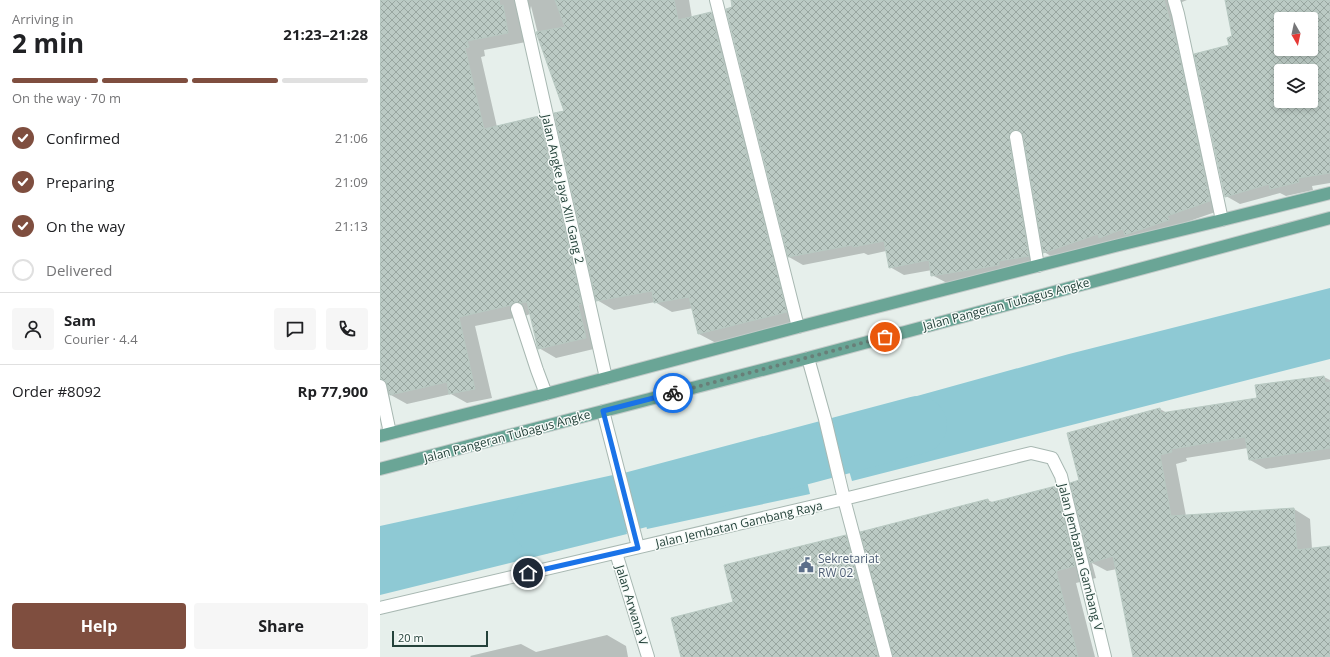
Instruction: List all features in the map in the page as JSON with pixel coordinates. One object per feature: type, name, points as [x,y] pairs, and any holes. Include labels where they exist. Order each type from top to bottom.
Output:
[{"type":"main road","points":[[385,435],[798,327],[1330,192]]},
{"type":"main road","name":"Jalan Pangeran Tubagus Angke","points":[[380,469],[808,358],[1330,218]]},
{"type":"street","name":"Jalan Angke Jaya XIII Gang 2","points":[[521,0],[606,378]]},
{"type":"street","points":[[716,0],[798,327]]},
{"type":"street","points":[[1174,0],[1222,220]]},
{"type":"street","points":[[1016,137],[1038,266]]},
{"type":"street","points":[[517,309],[546,394]]},
{"type":"street","points":[[808,358],[826,419],[844,499],[886,657]]},
{"type":"street","points":[[380,386],[385,435]]},
{"type":"street","points":[[603,411],[638,548]]},
{"type":"street","name":"Jalan Jembatan Gambang Raya","points":[[380,608],[844,499],[1031,453],[1052,458]]},
{"type":"street","name":"Jalan Jembatan Gambang V","points":[[1052,458],[1061,476],[1105,657]]},
{"type":"street","name":"Jalan Arwana V","points":[[616,553],[648,657]]},
{"type":"water","points":[[1330,288],[1330,359],[852,481],[834,419],[1069,354]]},
{"type":"water","points":[[795,431],[810,494],[647,529],[633,475]]},
{"type":"water","points":[[613,475],[627,534],[380,595],[380,526]]},
{"type":"building","points":[[380,0],[499,0],[500,6],[503,5],[508,33],[467,41],[469,47],[465,48],[484,129],[539,116],[582,304],[578,304],[586,338],[538,349],[527,302],[515,302],[511,305],[459,317],[475,389],[449,394],[447,382],[390,395],[386,381],[380,379]]},
{"type":"building","points":[[555,0],[674,0],[678,20],[711,12],[787,312],[698,334],[689,297],[654,303],[652,291],[596,301],[554,113],[564,111],[536,32],[565,27]]},
{"type":"building","points":[[731,0],[1164,0],[1178,48],[1210,201],[1167,216],[1169,220],[1125,235],[1123,229],[1099,238],[1098,234],[1043,253],[1023,136],[1021,132],[1015,130],[1011,132],[1009,138],[1029,256],[999,261],[999,265],[931,276],[929,260],[889,268],[884,241],[853,247],[852,245],[788,257],[726,9],[732,7]]},
{"type":"building","points":[[1225,0],[1330,0],[1330,173],[1298,178],[1299,182],[1270,189],[1269,184],[1225,197],[1194,54],[1229,45],[1227,38],[1232,36]]},
{"type":"building","points":[[1324,376],[1325,383],[1330,382],[1330,448],[1249,460],[1245,437],[1171,449],[1172,452],[1160,455],[1171,516],[1294,508],[1297,550],[1330,546],[1330,657],[1133,657],[1113,556],[1090,563],[1070,483],[1079,480],[1067,433],[1160,408],[1161,413],[1257,398],[1255,385]]},
{"type":"building","points":[[1056,486],[1075,566],[1056,571],[1078,657],[893,657],[860,532],[988,499],[989,503]]},
{"type":"building","points":[[846,535],[878,657],[681,657],[671,618],[733,602],[724,565]]},
{"type":"waterway","points":[[541,525],[918,425]]},
{"type":"way so far","points":[[673,393],[885,337]]},
{"type":"place","name":"Sekretariat RW 02","points":[[806,565]]},
{"type":"route","points":[[528,573],[638,548],[603,411],[673,393]]}]
